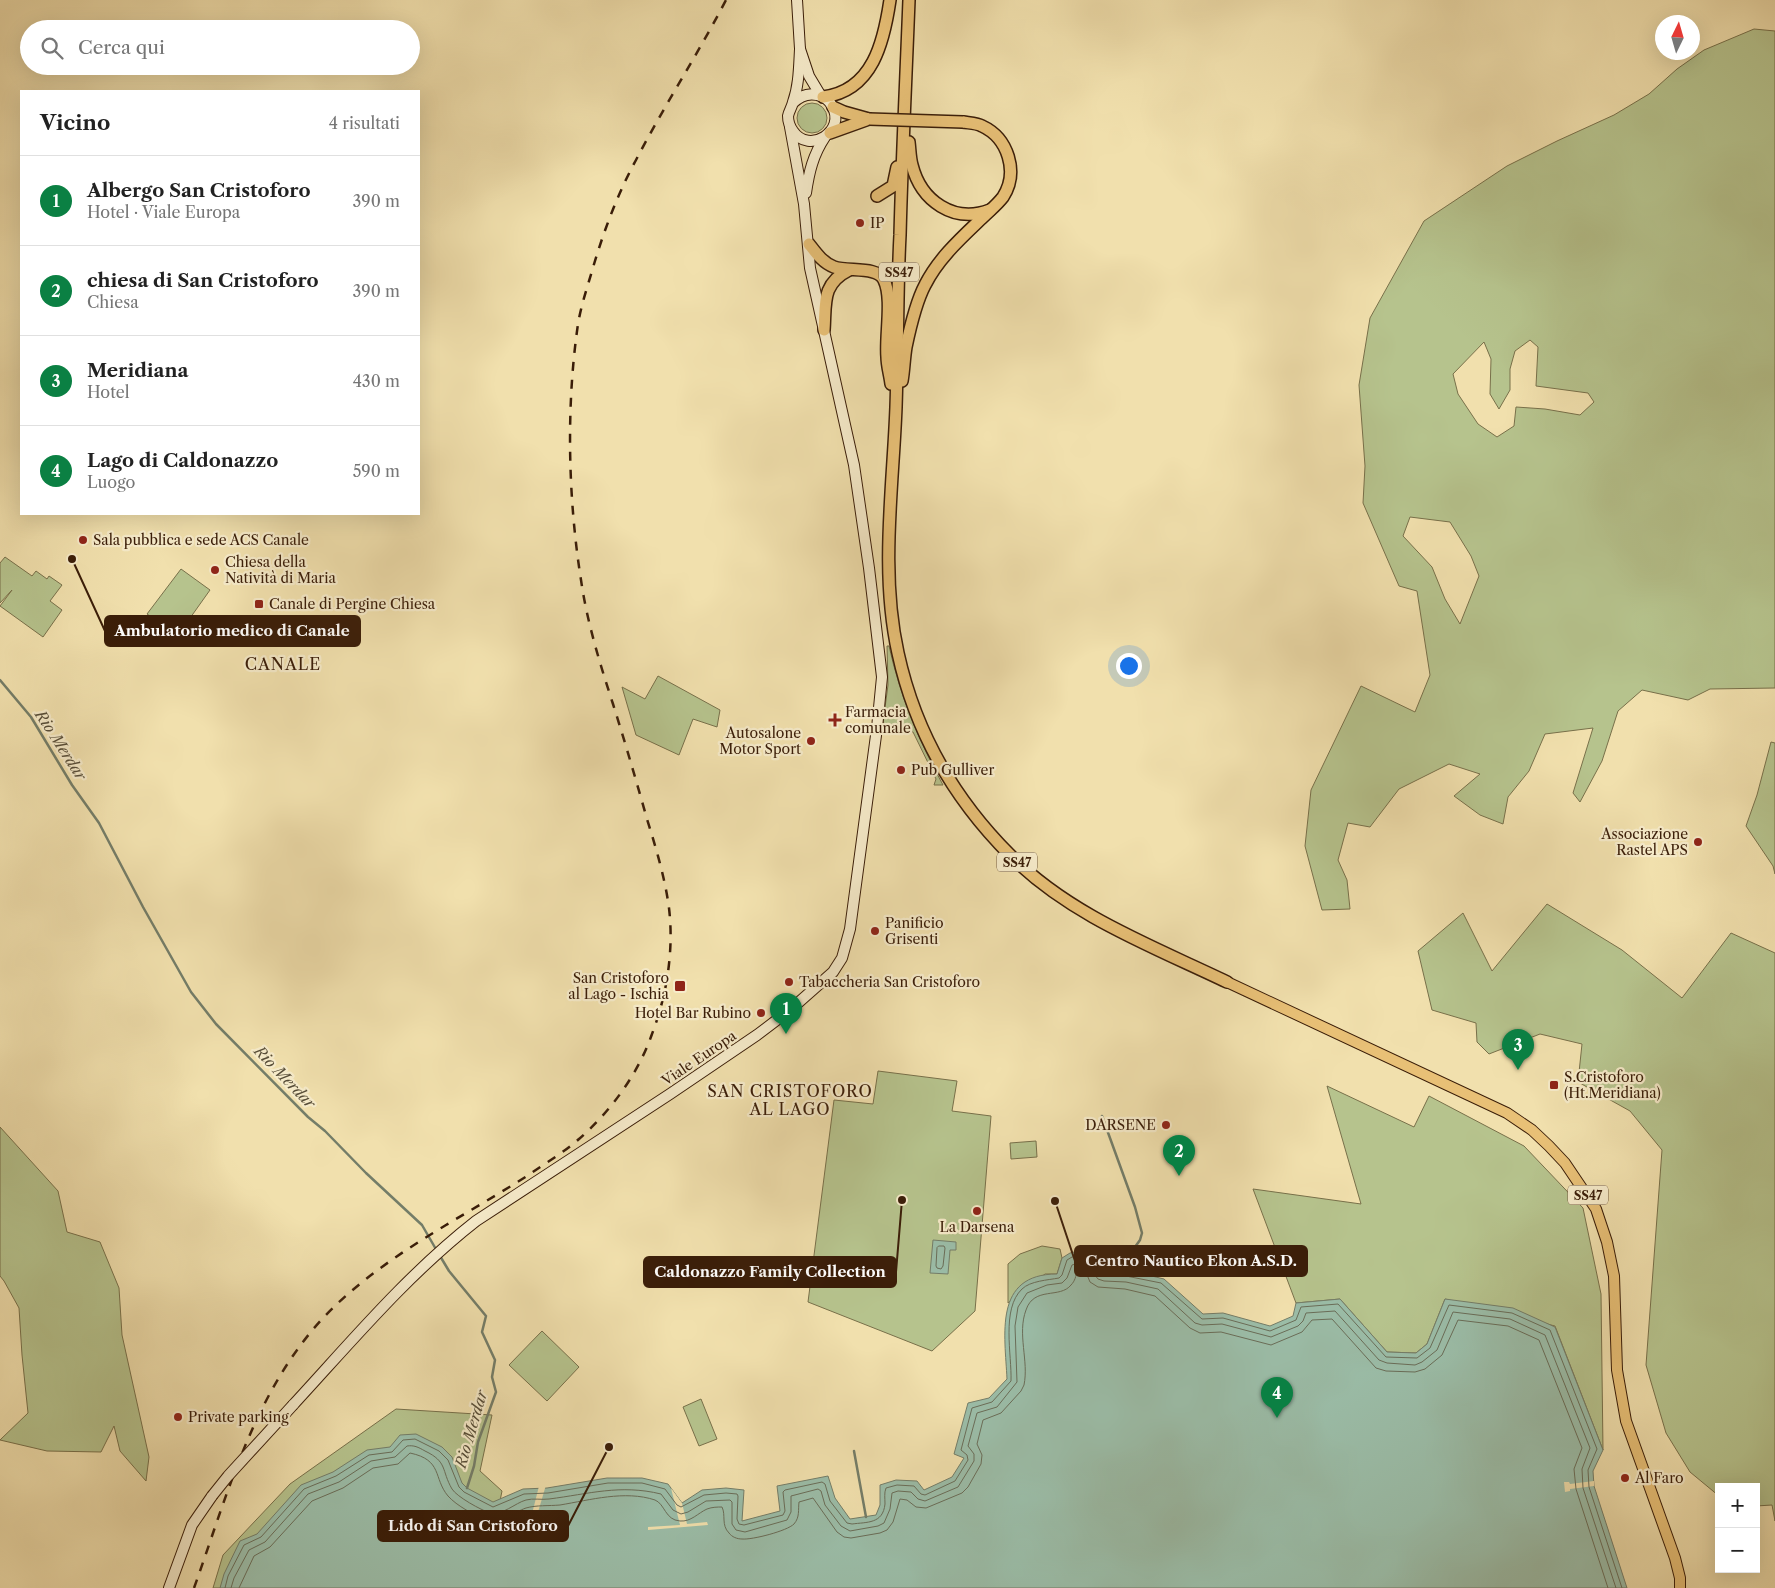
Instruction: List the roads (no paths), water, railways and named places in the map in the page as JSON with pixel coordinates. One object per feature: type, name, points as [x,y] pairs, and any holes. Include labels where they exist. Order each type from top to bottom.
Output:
[{"type":"highway","points":[[822,96],[838,94],[850,88],[868,68],[878,51],[885,32],[890,0]]},
{"type":"highway","name":"SS47","points":[[909,0],[906,108],[899,237],[896,408],[889,564],[892,621],[898,654],[913,704],[936,758],[969,810],[1011,857],[1062,898],[1093,917],[1227,982]]},
{"type":"highway","points":[[833,107],[856,120]]},
{"type":"highway","points":[[906,108],[912,164],[925,194],[935,204],[955,213],[977,214],[991,209]]},
{"type":"highway","points":[[827,135],[856,120],[963,122],[980,125],[995,134],[1004,146],[1010,159],[1008,185],[1003,197],[951,248],[935,268],[924,287],[910,330],[896,408]]},
{"type":"highway","points":[[877,196],[892,186],[904,136]]},
{"type":"highway","points":[[809,244],[819,257],[833,267],[874,272],[880,275],[885,282],[888,290],[887,358],[896,408]]},
{"type":"highway","points":[[824,330],[829,288],[838,276],[849,270]]},
{"type":"main road","points":[[797,0],[800,49],[798,79],[793,103],[788,114],[804,204]]},
{"type":"main road","points":[[800,49],[809,76],[835,112],[835,123],[814,155],[804,204]]},
{"type":"main road","points":[[793,103],[804,96],[812,94],[822,96]]},
{"type":"main road","points":[[790,127],[797,136],[805,140],[814,141],[827,135]]},
{"type":"main road","name":"Viale Europa","points":[[169,1588],[192,1525],[212,1496],[228,1476],[409,1279],[449,1243],[476,1222],[757,1035],[790,1010],[833,972],[842,958],[850,929],[882,677],[854,465],[810,268],[804,204]]},
{"type":"main road","name":"SS47","points":[[1227,982],[1518,1120],[1550,1146],[1565,1163],[1596,1208],[1607,1242],[1614,1276],[1618,1370],[1626,1421],[1675,1558],[1680,1578],[1680,1588]]},
{"type":"water","points":[[933,1240],[956,1242],[956,1250],[950,1250],[948,1274],[930,1273]]},
{"type":"water","points":[[1099,1246],[1104,1270],[1127,1270],[1164,1279],[1203,1314],[1223,1313],[1270,1326],[1293,1316],[1296,1303],[1340,1299],[1387,1352],[1416,1353],[1427,1344],[1445,1299],[1513,1308],[1555,1327],[1603,1450],[1593,1471],[1594,1486],[1627,1588],[220,1588],[224,1574],[240,1541],[257,1534],[301,1485],[333,1472],[367,1450],[390,1447],[400,1435],[416,1434],[442,1447],[452,1457],[462,1483],[467,1488],[493,1502],[523,1489],[547,1488],[607,1478],[642,1478],[668,1484],[682,1503],[702,1490],[726,1488],[744,1490],[742,1521],[780,1511],[777,1486],[828,1476],[835,1498],[850,1519],[876,1515],[880,1505],[880,1485],[896,1480],[917,1481],[924,1490],[952,1477],[964,1458],[954,1454],[968,1403],[989,1398],[1007,1379],[1005,1326],[1007,1310],[1013,1296],[1022,1284],[1036,1277],[1057,1274],[1062,1258],[1070,1253]]},
{"type":"waterway","name":"Rio Merdar","points":[[0,680],[31,717],[72,785],[99,823],[143,907],[191,992],[216,1024],[308,1117],[325,1131],[366,1173],[422,1225],[437,1251]]},
{"type":"waterway","points":[[1102,1116],[1135,1207],[1142,1233],[1140,1240],[1130,1254],[1129,1271]]},
{"type":"waterway","name":"Rio Merdar","points":[[440,1256],[449,1271],[486,1316],[482,1332],[495,1360],[492,1377],[496,1392],[478,1442],[474,1466],[467,1488]]},
{"type":"waterway","points":[[854,1451],[866,1517]]},
{"type":"railway","points":[[194,1588],[246,1445],[261,1411],[279,1378],[300,1346],[324,1317],[370,1276],[421,1240],[527,1176],[579,1139],[602,1116],[622,1091],[646,1049],[657,1019],[662,1004],[670,956],[669,908],[657,852],[590,627],[584,596],[573,517],[571,485],[570,419],[574,355],[581,311],[596,257],[611,214],[629,173],[726,0]]},
{"type":"place","name":"IP","points":[[860,223]]},
{"type":"place","name":"Sala pubblica e sede ACS Canale","points":[[83,540]]},
{"type":"place","name":"Ambulatorio medico di Canale","points":[[72,559]]},
{"type":"place","name":"Chiesa della Natività di Maria","points":[[215,570]]},
{"type":"place","name":"Canale di Pergine Chiesa","points":[[259,604]]},
{"type":"place","name":"Farmacia comunale","points":[[835,720]]},
{"type":"place","name":"Autosalone Motor Sport","points":[[811,741]]},
{"type":"place","name":"Pub Gulliver","points":[[901,770]]},
{"type":"place","name":"Associazione Rastel APS","points":[[1698,842]]},
{"type":"place","name":"Panificio Grisenti","points":[[875,931]]},
{"type":"place","name":"Tabaccheria San Cristoforo","points":[[789,982]]},
{"type":"place","name":"San Cristoforo al Lago - Ischia","points":[[680,986]]},
{"type":"place","name":"Hotel Bar Rubino","points":[[761,1013]]},
{"type":"place","name":"Albergo San Cristoforo","points":[[786,1034]]},
{"type":"place","name":"Meridiana","points":[[1518,1070]]},
{"type":"place","name":"S.Cristoforo (Ht.Meridiana)","points":[[1554,1085]]},
{"type":"place","name":"DARSENE","points":[[1166,1125]]},
{"type":"place","name":"chiesa di San Cristoforo","points":[[1179,1176]]},
{"type":"place","name":"Caldonazzo Family Collection","points":[[902,1200]]},
{"type":"place","name":"Centro Nautico Ekon A.S.D.","points":[[1055,1201]]},
{"type":"place","name":"La Darsena","points":[[977,1211]]},
{"type":"place","name":"Private parking","points":[[178,1417]]},
{"type":"place","name":"Lago di Caldonazzo","points":[[1277,1418]]},
{"type":"place","name":"Lido di San Cristoforo","points":[[609,1447]]},
{"type":"place","name":"Al Faro","points":[[1625,1478]]},
{"type":"district","name":"CANALE","points":[[283,664]]},
{"type":"district","name":"SAN CRISTOFORO AL LAGO","points":[[790,1100]]}]
